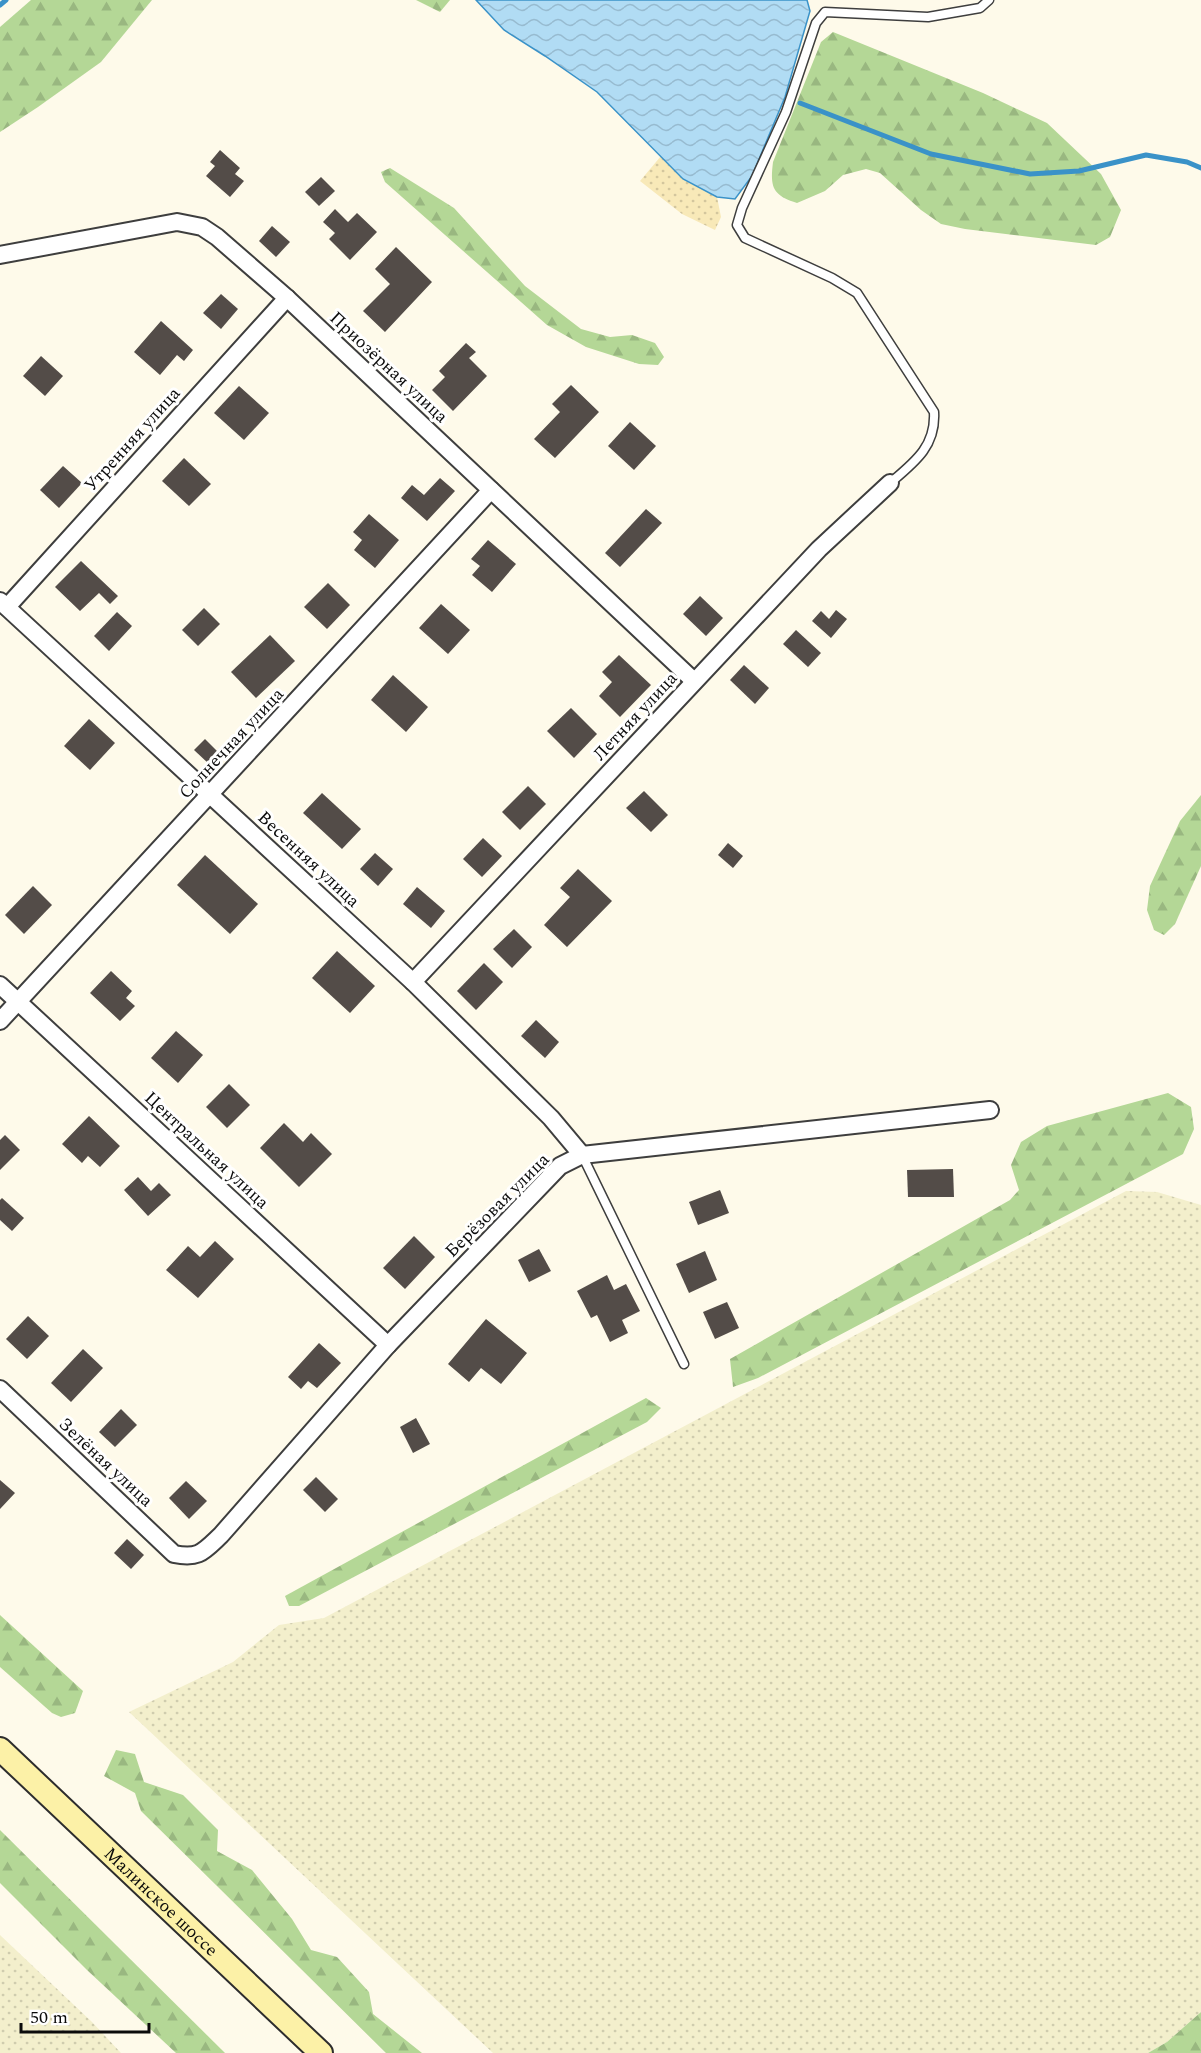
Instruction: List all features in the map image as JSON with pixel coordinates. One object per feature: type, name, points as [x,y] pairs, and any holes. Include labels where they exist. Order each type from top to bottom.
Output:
[{"type":"main road","name":"Малинское шоссе","points":[[0,1749],[321,2053]]},
{"type":"street","name":"Приозёрная улица","points":[[0,255],[177,222],[202,227],[217,237],[287,298],[694,681]]},
{"type":"street","name":"Утренняя улица","points":[[3,604],[287,298]]},
{"type":"street","name":"Летняя улица","points":[[413,982],[819,549],[890,483]]},
{"type":"street","name":"Солнечная улица","points":[[0,1021],[491,490]]},
{"type":"street","name":"Весенняя улица","points":[[3,604],[413,982],[543,1110],[582,1155]]},
{"type":"street","name":"Центральная улица","points":[[0,985],[388,1345]]},
{"type":"street","name":"Берёзовая улица","points":[[188,1557],[203,1552],[221,1535],[388,1345],[560,1166],[582,1155],[990,1110]]},
{"type":"street","name":"Зелёная улица","points":[[0,1389],[174,1554],[188,1557]]},
{"type":"lane","points":[[890,483],[927,447],[935,428],[934,412],[857,293],[832,278],[745,238],[737,225],[742,208],[786,112],[816,23],[825,12],[928,17],[980,8],[989,0]]},
{"type":"lane","points":[[582,1155],[684,1364]]},
{"type":"shaded area","points":[[1126,1191],[1157,1192],[1201,1205],[1201,2012],[1167,2042],[1148,2053],[493,2053],[129,1712],[233,1662],[279,1625],[324,1618]]},
{"type":"shaded area","points":[[0,1935],[92,2022],[121,2053],[0,2053]]},
{"type":"green space","points":[[31,0],[152,0],[101,62],[0,132],[0,27]]},
{"type":"green space","points":[[416,0],[450,0],[440,12]]},
{"type":"green space","points":[[833,32],[983,93],[1047,123],[1101,174],[1121,210],[1110,237],[1096,245],[941,224],[921,210],[880,173],[866,169],[843,175],[825,191],[797,203],[782,197],[774,189],[773,162],[821,42]]},
{"type":"green space","points":[[390,168],[454,208],[525,286],[581,329],[610,337],[632,335],[655,343],[664,357],[658,365],[639,364],[586,347],[547,325],[385,182],[381,172]]},
{"type":"green space","points":[[1201,795],[1201,866],[1175,924],[1164,935],[1154,930],[1147,910],[1150,886],[1180,821]]},
{"type":"green space","points":[[1168,1093],[1191,1107],[1194,1129],[1183,1154],[758,1378],[733,1387],[730,1359],[1010,1200],[1019,1190],[1011,1165],[1021,1142],[1047,1126]]},
{"type":"green space","points":[[646,1398],[661,1408],[647,1422],[299,1606],[289,1606],[285,1596]]},
{"type":"green space","points":[[0,1615],[83,1691],[75,1713],[61,1717],[52,1713],[0,1667]]},
{"type":"green space","points":[[116,1750],[135,1754],[144,1782],[183,1795],[218,1830],[217,1851],[252,1870],[292,1919],[311,1950],[337,1957],[369,1992],[373,2014],[422,2053],[386,2053],[141,1811],[135,1793],[104,1776]]},
{"type":"green space","points":[[0,1830],[225,2053],[176,2053],[87,1970],[0,1883]]},
{"type":"green space","points":[[1201,2012],[1201,2053],[1148,2053],[1167,2042]]},
{"type":"sand","points":[[661,156],[683,179],[717,197],[721,217],[715,230],[682,214],[640,181]]},
{"type":"water","points":[[476,0],[807,0],[810,11],[785,97],[752,176],[735,199],[717,197],[683,179],[597,92],[504,30]]},
{"type":"building","points":[[220,150],[240,168],[235,174],[244,181],[230,197],[206,176],[215,166],[210,162]]},
{"type":"building","points":[[321,177],[335,191],[319,206],[305,192]]},
{"type":"building","points":[[335,209],[348,222],[357,213],[377,232],[350,260],[329,239],[335,233],[323,222]]},
{"type":"building","points":[[272,226],[290,242],[276,257],[259,241]]},
{"type":"building","points":[[396,247],[432,282],[385,332],[363,311],[390,284],[375,269]]},
{"type":"building","points":[[221,294],[238,309],[221,329],[203,313]]},
{"type":"building","points":[[161,321],[193,350],[184,361],[177,355],[160,375],[134,352]]},
{"type":"building","points":[[466,343],[476,352],[469,358],[487,376],[453,411],[432,390],[445,377],[439,371]]},
{"type":"building","points":[[41,356],[63,376],[45,396],[23,376]]},
{"type":"building","points":[[571,385],[599,412],[555,458],[534,439],[560,412],[552,404]]},
{"type":"building","points":[[239,386],[269,413],[244,440],[214,413]]},
{"type":"building","points":[[630,422],[656,446],[634,470],[608,446]]},
{"type":"building","points":[[184,458],[211,484],[189,506],[162,481]]},
{"type":"building","points":[[63,466],[82,483],[59,508],[40,490]]},
{"type":"building","points":[[440,478],[455,491],[427,521],[401,498],[412,485],[424,495]]},
{"type":"building","points":[[646,509],[662,523],[620,567],[605,553]]},
{"type":"building","points":[[369,514],[399,540],[375,568],[354,550],[362,540],[353,532]]},
{"type":"building","points":[[488,540],[516,564],[492,592],[472,575],[480,566],[471,559]]},
{"type":"building","points":[[81,561],[118,596],[110,604],[99,593],[80,611],[55,587]]},
{"type":"building","points":[[328,583],[350,605],[327,629],[304,607]]},
{"type":"building","points":[[700,596],[723,618],[706,636],[683,614]]},
{"type":"building","points":[[441,604],[470,630],[448,654],[419,628]]},
{"type":"building","points":[[204,608],[220,624],[198,646],[182,630]]},
{"type":"building","points":[[836,610],[847,619],[831,638],[812,621],[821,611],[829,619]]},
{"type":"building","points":[[117,612],[132,626],[109,651],[94,636]]},
{"type":"building","points":[[796,630],[821,653],[808,667],[783,644]]},
{"type":"building","points":[[270,635],[295,661],[256,698],[231,672]]},
{"type":"building","points":[[619,655],[651,685],[620,717],[599,696],[612,682],[602,672]]},
{"type":"building","points":[[744,665],[769,688],[755,704],[730,680]]},
{"type":"building","points":[[393,675],[428,707],[406,732],[371,700]]},
{"type":"building","points":[[571,708],[597,734],[574,758],[547,731]]},
{"type":"building","points":[[89,719],[115,743],[90,770],[64,746]]},
{"type":"building","points":[[205,739],[219,753],[209,764],[194,750]]},
{"type":"building","points":[[528,786],[546,804],[520,830],[502,812]]},
{"type":"building","points":[[644,791],[668,815],[651,832],[626,808]]},
{"type":"building","points":[[322,793],[361,829],[342,849],[303,813]]},
{"type":"building","points":[[483,838],[502,856],[482,877],[463,859]]},
{"type":"building","points":[[728,843],[743,856],[733,868],[718,855]]},
{"type":"building","points":[[375,853],[393,869],[378,886],[360,869]]},
{"type":"building","points":[[205,855],[258,904],[230,934],[177,885]]},
{"type":"building","points":[[578,869],[612,901],[567,947],[544,925],[570,897],[560,888]]},
{"type":"building","points":[[33,886],[52,905],[24,934],[5,915]]},
{"type":"building","points":[[417,887],[445,911],[431,928],[403,904]]},
{"type":"building","points":[[514,929],[532,947],[512,968],[493,949]]},
{"type":"building","points":[[337,951],[375,986],[350,1013],[312,978]]},
{"type":"building","points":[[484,963],[503,982],[476,1010],[457,991]]},
{"type":"building","points":[[111,971],[132,991],[126,998],[135,1006],[120,1021],[90,993]]},
{"type":"building","points":[[536,1020],[559,1042],[545,1058],[521,1036]]},
{"type":"building","points":[[176,1031],[203,1055],[178,1083],[151,1058]]},
{"type":"building","points":[[229,1084],[250,1105],[227,1128],[206,1107]]},
{"type":"building","points":[[89,1116],[120,1146],[100,1167],[88,1156],[82,1163],[62,1144]]},
{"type":"building","points":[[284,1123],[303,1142],[311,1133],[332,1154],[299,1187],[260,1148]]},
{"type":"building","points":[[5,1135],[20,1150],[0,1170],[0,1140]]},
{"type":"building","points":[[953,1169],[954,1197],[908,1197],[907,1170]]},
{"type":"building","points":[[138,1177],[151,1191],[159,1183],[171,1195],[148,1216],[124,1190]]},
{"type":"building","points":[[720,1190],[729,1213],[698,1225],[689,1202]]},
{"type":"building","points":[[2,1198],[24,1218],[12,1231],[0,1220],[0,1200]]},
{"type":"building","points":[[414,1236],[435,1257],[405,1289],[383,1268]]},
{"type":"building","points":[[215,1241],[234,1259],[198,1298],[166,1270],[188,1246],[200,1257]]},
{"type":"building","points":[[539,1249],[551,1271],[529,1282],[518,1260]]},
{"type":"building","points":[[705,1251],[717,1280],[689,1293],[676,1264]]},
{"type":"building","points":[[607,1275],[614,1290],[626,1284],[640,1311],[622,1320],[628,1333],[610,1342],[597,1315],[591,1318],[577,1291]]},
{"type":"building","points":[[727,1302],[739,1328],[715,1339],[703,1312]]},
{"type":"building","points":[[28,1316],[49,1336],[27,1359],[6,1339]]},
{"type":"building","points":[[486,1319],[527,1353],[501,1384],[481,1368],[469,1382],[448,1364]]},
{"type":"building","points":[[319,1343],[341,1363],[317,1388],[308,1381],[301,1389],[288,1377]]},
{"type":"building","points":[[83,1349],[103,1368],[71,1402],[51,1383]]},
{"type":"building","points":[[121,1409],[137,1425],[115,1447],[99,1432]]},
{"type":"building","points":[[416,1418],[430,1444],[413,1453],[400,1427]]},
{"type":"building","points":[[316,1477],[338,1499],[325,1512],[303,1490]]},
{"type":"building","points":[[0,1480],[15,1493],[0,1509]]},
{"type":"building","points":[[186,1481],[207,1501],[189,1519],[169,1498]]},
{"type":"building","points":[[127,1539],[144,1555],[131,1569],[114,1553]]},
{"type":"waterway","points":[[0,5],[6,0]]},
{"type":"waterway","points":[[800,103],[931,154],[1030,174],[1079,171],[1146,155],[1187,162],[1201,168]]}]
